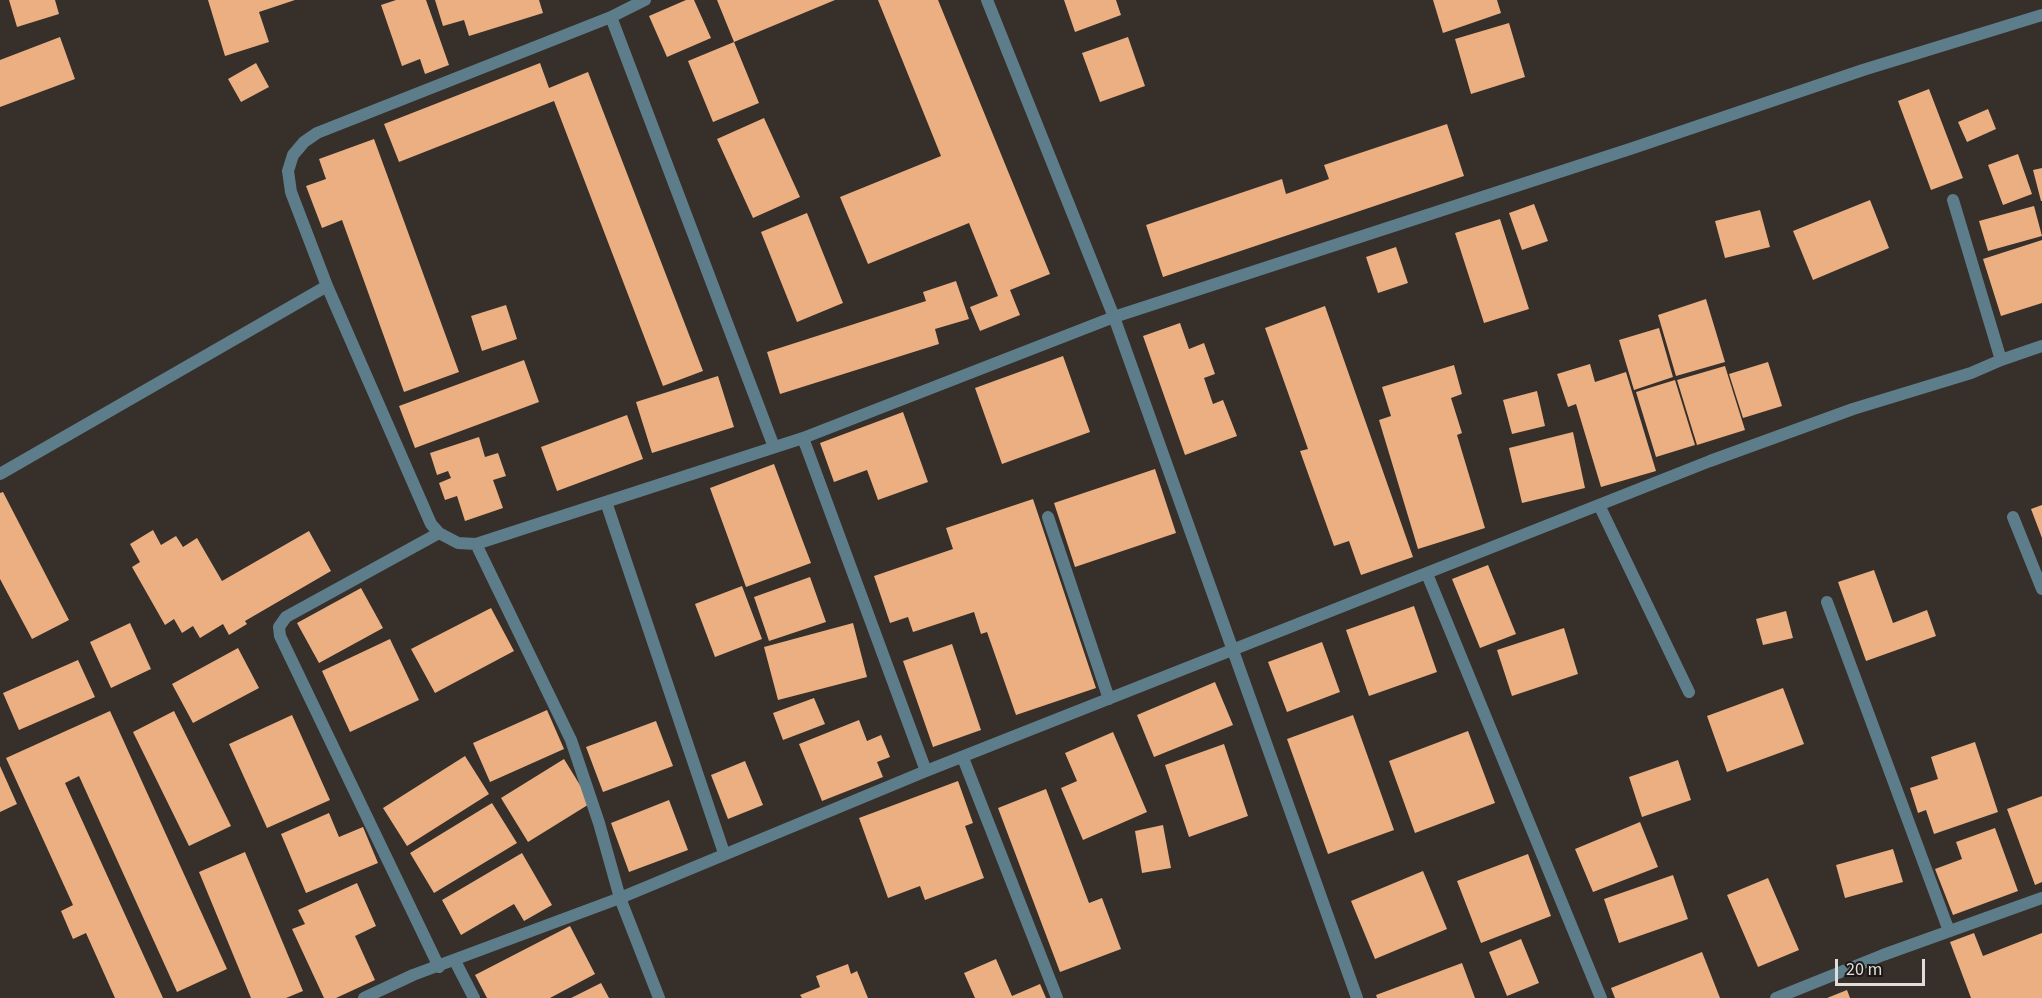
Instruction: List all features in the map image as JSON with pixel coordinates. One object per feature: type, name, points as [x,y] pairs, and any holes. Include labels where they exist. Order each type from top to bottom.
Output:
[{"type":"street","points":[[645,0],[611,17],[317,133],[303,142],[293,155],[288,171],[291,192],[327,286],[431,524],[439,532],[458,543],[476,544],[802,438],[1114,317],[1633,148],[1863,70],[2042,15]]},
{"type":"street","points":[[987,0],[1114,317],[1357,998]]},
{"type":"street","points":[[611,17],[774,447]]},
{"type":"street","points":[[1953,200],[2001,360]]},
{"type":"street","points":[[0,474],[327,286]]},
{"type":"street","points":[[364,998],[413,975],[620,898],[926,771],[1599,505],[1853,409],[1971,373],[2042,346]]},
{"type":"street","points":[[802,438],[926,771]]},
{"type":"street","points":[[606,502],[724,853]]},
{"type":"street","points":[[1599,505],[1689,692]]},
{"type":"street","points":[[1048,517],[1109,699]]},
{"type":"street","points":[[2013,517],[2042,590]]},
{"type":"street","points":[[439,532],[286,617],[279,627],[280,636],[439,967]]},
{"type":"street","points":[[476,544],[571,740],[599,823],[620,898],[659,998]]},
{"type":"street","points":[[1427,574],[1601,998]]},
{"type":"street","points":[[1827,603],[1949,931]]},
{"type":"street","points":[[963,758],[1057,998]]},
{"type":"street","points":[[1776,998],[1949,931],[2042,898]]},
{"type":"street","points":[[454,961],[474,998]]},
{"type":"building","points":[[9,0],[55,0],[59,14],[17,27]]},
{"type":"building","points":[[208,0],[295,0],[259,12],[269,42],[225,56]]},
{"type":"building","points":[[396,0],[426,0],[449,65],[425,74],[420,59],[402,66],[381,5]]},
{"type":"building","points":[[435,0],[539,0],[543,13],[469,36],[464,20],[443,26]]},
{"type":"building","points":[[686,0],[694,0],[711,38],[667,57],[649,16]]},
{"type":"building","points":[[717,0],[835,0],[734,42]]},
{"type":"building","points":[[878,0],[938,0],[1050,274],[1010,290],[1020,315],[980,331],[970,307],[998,296],[969,223],[868,264],[840,197],[941,156]]},
{"type":"building","points":[[1064,0],[1116,0],[1121,15],[1075,32]]},
{"type":"building","points":[[1433,0],[1497,0],[1501,13],[1443,33]]},
{"type":"building","points":[[1509,23],[1525,77],[1471,94],[1455,39]]},
{"type":"building","points":[[60,37],[75,79],[0,107],[0,60]]},
{"type":"building","points":[[1128,37],[1145,86],[1100,102],[1082,53]]},
{"type":"building","points":[[734,42],[759,103],[713,122],[688,61]]},
{"type":"building","points":[[256,63],[269,87],[241,102],[228,79]]},
{"type":"building","points":[[540,63],[549,88],[588,72],[703,371],[663,386],[554,101],[399,162],[384,124]]},
{"type":"building","points":[[1929,89],[1963,178],[1931,190],[1898,101]]},
{"type":"building","points":[[1988,109],[1996,129],[1967,142],[1958,122]]},
{"type":"building","points":[[764,118],[800,197],[753,218],[717,139]]},
{"type":"building","points":[[1447,124],[1464,176],[1163,277],[1146,225],[1282,179],[1286,194],[1329,179],[1324,165]]},
{"type":"building","points":[[374,139],[459,372],[404,392],[342,220],[322,228],[306,186],[326,179],[319,159]]},
{"type":"building","points":[[2018,154],[2032,194],[2003,205],[1988,165]]},
{"type":"building","points":[[2042,168],[2042,201],[2041,201],[2033,170]]},
{"type":"building","points":[[1870,200],[1889,248],[1813,280],[1793,231]]},
{"type":"building","points":[[1534,204],[1548,241],[1522,250],[1509,213]]},
{"type":"building","points":[[2034,206],[2042,236],[1988,251],[1979,221]]},
{"type":"building","points":[[1760,210],[1770,247],[1725,258],[1715,221]]},
{"type":"building","points":[[807,213],[843,303],[797,322],[761,232]]},
{"type":"building","points":[[1500,219],[1529,309],[1484,323],[1455,233]]},
{"type":"building","points":[[2042,240],[2042,303],[2001,316],[1983,259]]},
{"type":"building","points":[[1396,247],[1408,283],[1378,293],[1366,257]]},
{"type":"building","points":[[956,281],[969,319],[935,329],[939,344],[780,394],[767,352],[926,301],[923,292]]},
{"type":"building","points":[[1706,299],[1725,362],[1676,376],[1658,315]]},
{"type":"building","points":[[506,305],[517,339],[482,351],[471,316]]},
{"type":"building","points":[[1325,306],[1413,557],[1361,575],[1349,541],[1334,546],[1300,451],[1308,449],[1265,328]]},
{"type":"building","points":[[1180,323],[1189,349],[1204,343],[1215,374],[1204,378],[1213,404],[1223,400],[1237,436],[1185,455],[1143,336]]},
{"type":"building","points":[[1659,328],[1673,377],[1634,390],[1619,340]]},
{"type":"building","points":[[1063,356],[1090,432],[1002,464],[975,388]]},
{"type":"building","points":[[524,360],[539,402],[415,448],[399,406]]},
{"type":"building","points":[[1768,362],[1782,406],[1743,418],[1729,374]]},
{"type":"building","points":[[1590,364],[1595,382],[1626,372],[1656,471],[1601,487],[1576,404],[1568,407],[1557,374]]},
{"type":"building","points":[[1454,365],[1462,394],[1451,398],[1462,433],[1457,435],[1485,528],[1418,549],[1379,420],[1391,416],[1382,387]]},
{"type":"building","points":[[1725,366],[1745,430],[1697,445],[1677,380]]},
{"type":"building","points":[[718,376],[734,427],[652,453],[636,402]]},
{"type":"building","points":[[1675,380],[1695,445],[1656,457],[1636,392]]},
{"type":"building","points":[[1537,391],[1545,426],[1512,434],[1503,400]]},
{"type":"building","points":[[903,412],[928,482],[878,500],[867,470],[834,482],[820,443]]},
{"type":"building","points":[[627,415],[643,459],[557,491],[541,447]]},
{"type":"building","points":[[1573,432],[1585,488],[1522,503],[1509,448]]},
{"type":"building","points":[[479,437],[485,457],[498,453],[506,476],[493,480],[503,508],[465,521],[457,496],[445,500],[439,483],[451,478],[448,471],[437,475],[430,453]]},
{"type":"building","points":[[774,464],[811,563],[746,587],[710,488]]},
{"type":"building","points":[[1155,469],[1176,533],[1075,567],[1054,503]]},
{"type":"building","points":[[3,492],[69,620],[32,639],[0,579],[0,493]]},
{"type":"building","points":[[1033,499],[1096,688],[1016,715],[987,632],[981,634],[974,612],[913,632],[908,617],[890,623],[874,576],[953,549],[946,528]]},
{"type":"building","points":[[2042,505],[2042,538],[2031,509]]},
{"type":"building","points":[[153,530],[161,545],[176,536],[183,547],[197,538],[222,581],[309,531],[331,571],[245,621],[247,624],[229,635],[223,624],[200,638],[193,626],[182,633],[174,619],[165,625],[132,567],[140,562],[130,544]]},
{"type":"building","points":[[1488,565],[1516,634],[1480,648],[1452,579]]},
{"type":"building","points":[[1874,570],[1893,623],[1927,610],[1936,636],[1866,661],[1838,582]]},
{"type":"building","points":[[810,577],[826,622],[769,641],[754,597]]},
{"type":"building","points":[[742,586],[762,639],[715,657],[695,604]]},
{"type":"building","points":[[361,588],[383,628],[319,663],[297,623]]},
{"type":"building","points":[[1414,606],[1437,672],[1369,696],[1346,630]]},
{"type":"building","points":[[491,608],[514,651],[435,693],[411,649]]},
{"type":"building","points":[[1786,611],[1793,638],[1763,645],[1756,619]]},
{"type":"building","points":[[130,623],[151,669],[111,688],[90,642]]},
{"type":"building","points":[[853,623],[867,677],[778,700],[764,647]]},
{"type":"building","points":[[1564,628],[1578,674],[1512,696],[1497,650]]},
{"type":"building","points":[[390,639],[419,700],[350,732],[322,671]]},
{"type":"building","points":[[1322,642],[1340,692],[1287,712],[1268,662]]},
{"type":"building","points":[[952,644],[981,730],[933,747],[903,661]]},
{"type":"building","points":[[238,648],[259,688],[193,723],[172,684]]},
{"type":"building","points":[[78,660],[95,697],[19,730],[3,693]]},
{"type":"building","points":[[1215,682],[1233,725],[1154,757],[1137,715]]},
{"type":"building","points":[[1783,688],[1804,744],[1727,772],[1707,716]]},
{"type":"building","points":[[814,698],[825,724],[783,740],[773,713]]},
{"type":"building","points":[[547,710],[564,749],[490,782],[473,743]]},
{"type":"building","points":[[110,711],[227,969],[177,992],[79,776],[65,783],[163,998],[115,998],[86,933],[73,939],[61,911],[73,905],[6,758]]},
{"type":"building","points":[[174,711],[231,826],[189,846],[133,732]]},
{"type":"building","points":[[292,715],[330,800],[267,828],[229,744]]},
{"type":"building","points":[[1353,715],[1394,830],[1328,854],[1287,739]]},
{"type":"building","points":[[859,720],[867,741],[881,735],[890,757],[877,762],[883,777],[822,801],[799,744]]},
{"type":"building","points":[[656,721],[673,766],[603,792],[586,747]]},
{"type":"building","points":[[1468,731],[1495,803],[1415,833],[1389,761]]},
{"type":"building","points":[[1113,732],[1147,812],[1083,840],[1061,788],[1077,781],[1065,753]]},
{"type":"building","points":[[1975,742],[1998,812],[1934,834],[1926,810],[1918,813],[1910,788],[1938,779],[1931,757]]},
{"type":"building","points":[[1224,744],[1248,816],[1189,837],[1165,765]]},
{"type":"building","points":[[465,756],[489,794],[407,846],[383,808]]},
{"type":"building","points":[[564,759],[591,803],[528,842],[501,798]]},
{"type":"building","points":[[1678,760],[1691,800],[1642,817],[1629,777]]},
{"type":"building","points":[[745,761],[763,805],[728,819],[711,775]]},
{"type":"building","points":[[0,766],[17,804],[0,812]]},
{"type":"building","points":[[958,781],[973,823],[965,826],[984,878],[925,900],[920,886],[888,898],[859,818]]},
{"type":"building","points":[[1046,789],[1089,903],[1102,898],[1121,949],[1060,972],[998,808]]},
{"type":"building","points":[[2042,796],[2042,882],[2035,885],[2007,809]]},
{"type":"building","points":[[669,800],[688,850],[629,872],[611,823]]},
{"type":"building","points":[[492,803],[517,843],[434,893],[410,853]]},
{"type":"building","points":[[329,813],[339,837],[363,827],[378,863],[306,893],[281,834]]},
{"type":"building","points":[[1640,822],[1658,867],[1593,892],[1575,849]]},
{"type":"building","points":[[1163,825],[1171,868],[1142,873],[1135,831]]},
{"type":"building","points":[[1995,828],[2018,891],[1953,915],[1935,869],[1962,859],[1956,842]]},
{"type":"building","points":[[1893,849],[1903,882],[1845,898],[1836,865]]},
{"type":"building","points":[[245,852],[303,991],[286,998],[251,998],[199,872]]},
{"type":"building","points":[[522,853],[552,905],[524,921],[514,904],[461,935],[442,900]]},
{"type":"building","points":[[1528,854],[1551,916],[1481,943],[1457,881]]},
{"type":"building","points":[[1423,871],[1447,929],[1375,959],[1351,901]]},
{"type":"building","points":[[1673,875],[1688,919],[1619,943],[1604,899]]},
{"type":"building","points":[[1768,878],[1799,950],[1758,967],[1727,895]]},
{"type":"building","points":[[357,883],[376,926],[355,936],[375,980],[336,998],[324,998],[292,929],[305,924],[298,910]]},
{"type":"building","points":[[570,926],[595,974],[550,998],[487,998],[475,975]]},
{"type":"building","points":[[1974,933],[1983,956],[2042,933],[2042,998],[1971,998],[1950,942]]},
{"type":"building","points":[[1521,939],[1539,983],[1507,996],[1489,952]]},
{"type":"building","points":[[1702,952],[1720,998],[1615,998],[1611,988]]},
{"type":"building","points":[[996,959],[1012,996],[1040,984],[1046,998],[975,998],[964,973]]},
{"type":"building","points":[[1462,963],[1475,998],[1377,998],[1376,995]]},
{"type":"building","points":[[848,964],[851,974],[857,971],[868,998],[802,998],[800,995],[820,987],[816,976]]},
{"type":"building","points":[[601,983],[609,998],[571,998]]},
{"type":"building","points":[[1847,990],[1850,998],[1827,998]]}]
